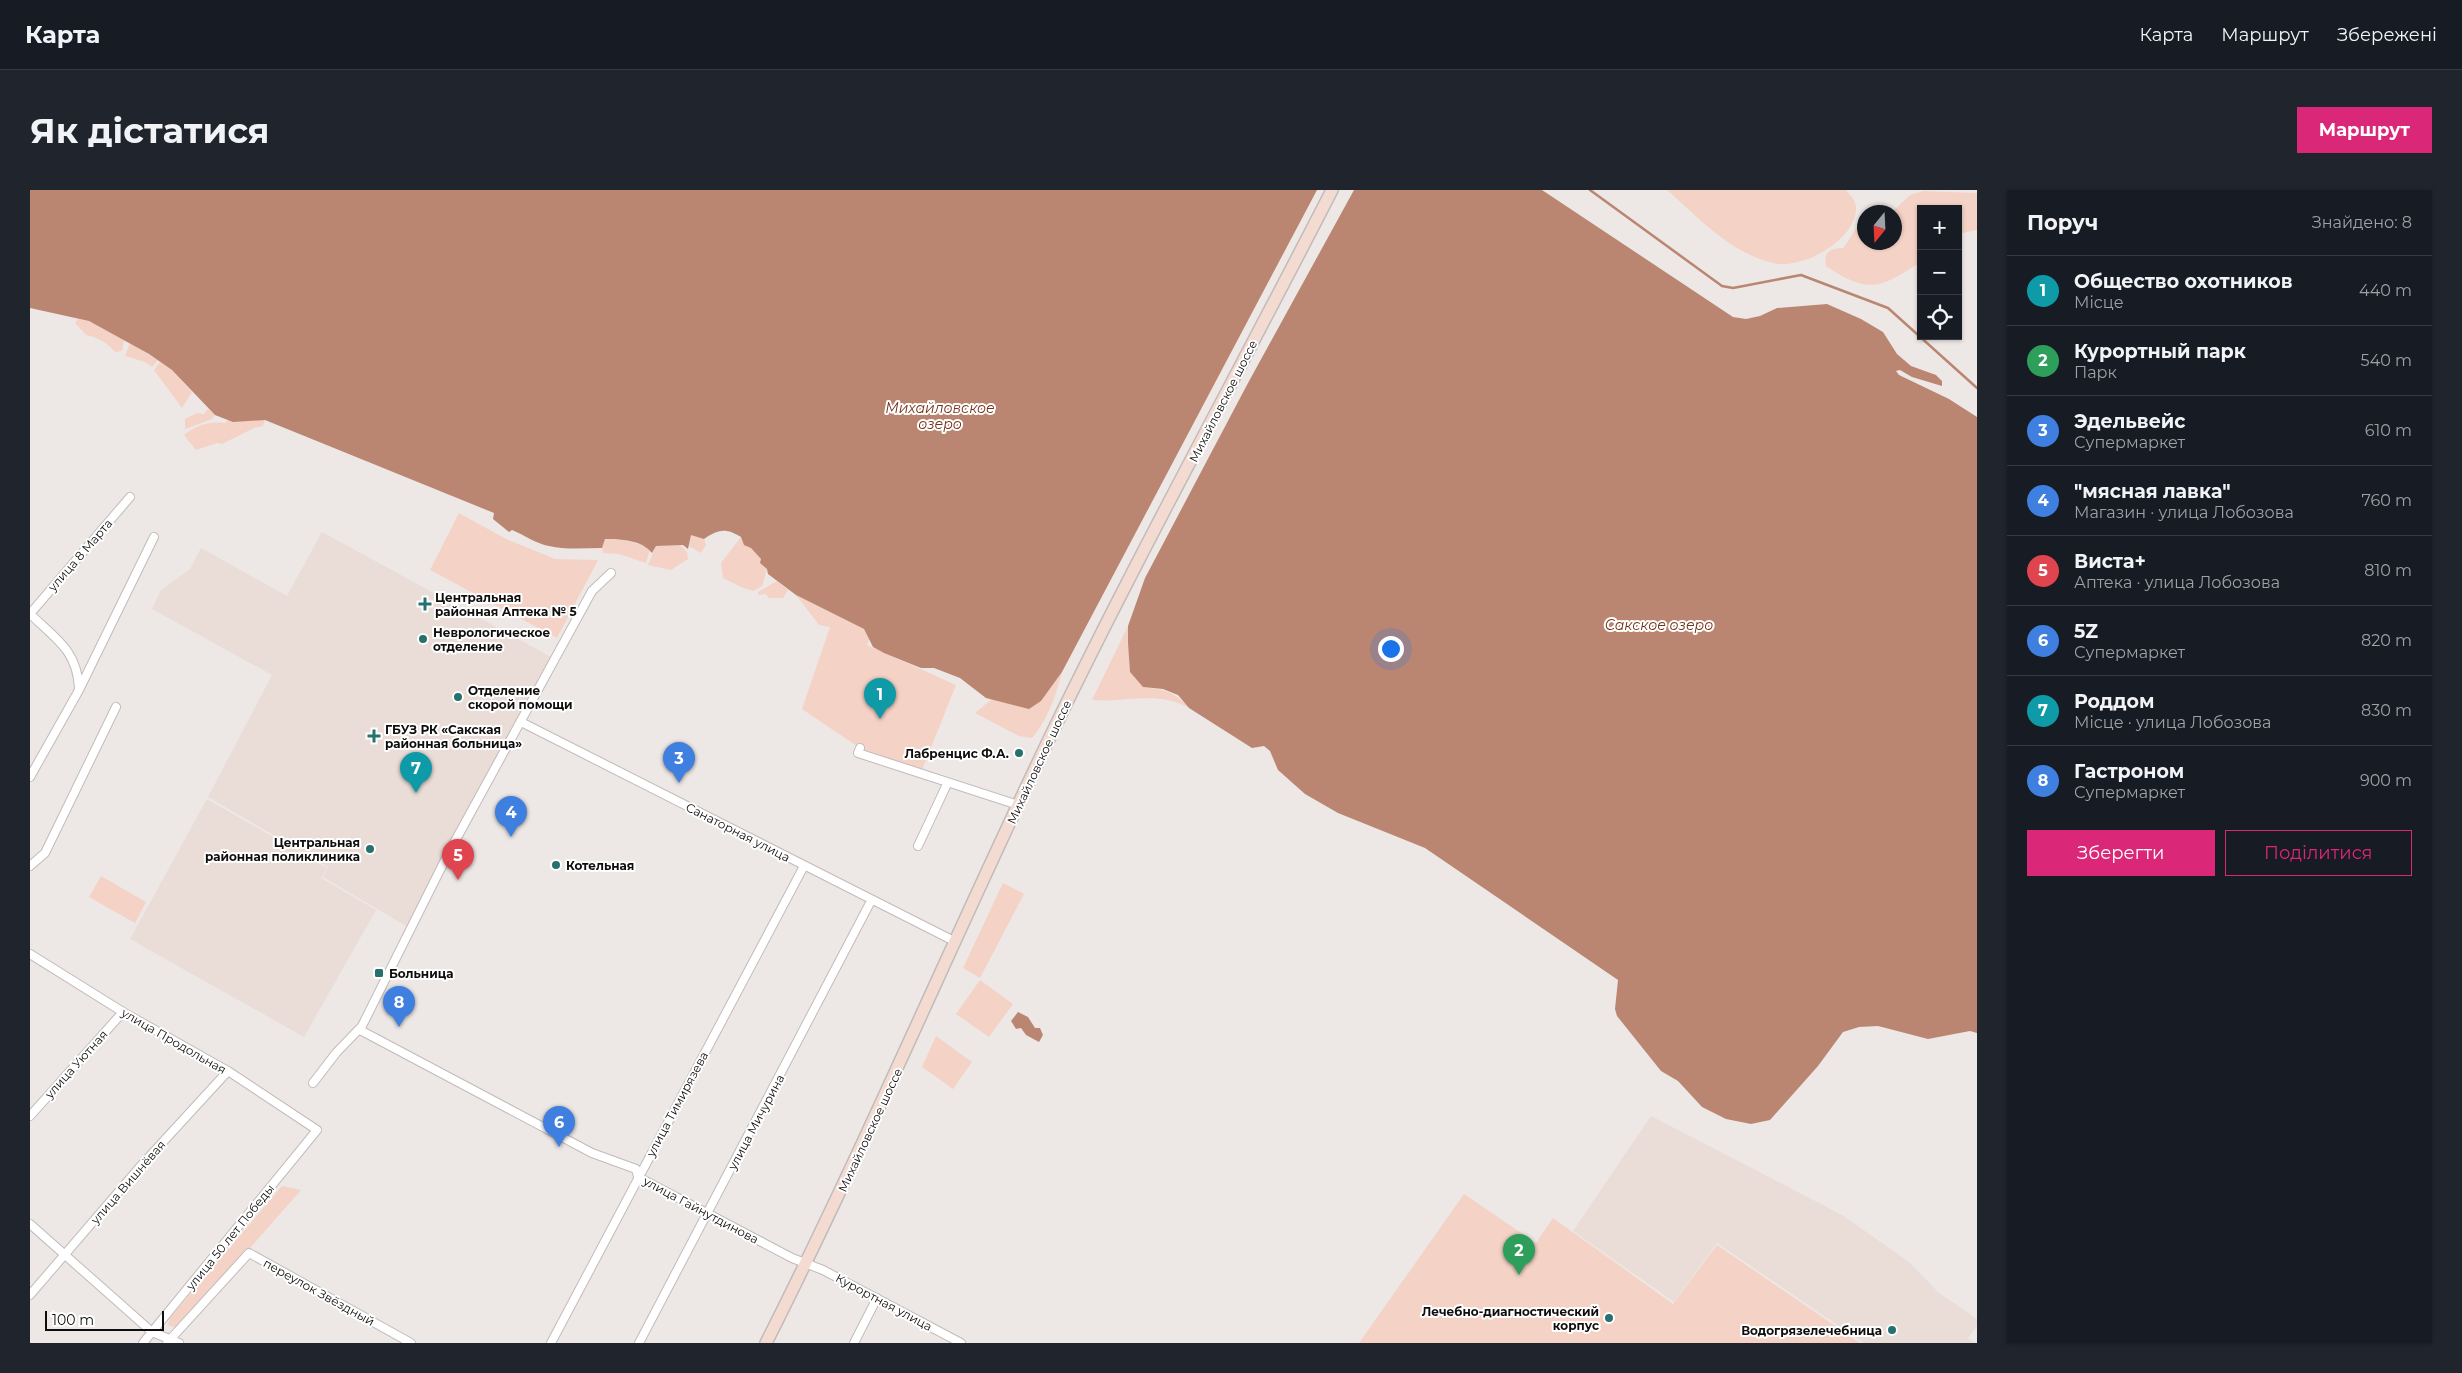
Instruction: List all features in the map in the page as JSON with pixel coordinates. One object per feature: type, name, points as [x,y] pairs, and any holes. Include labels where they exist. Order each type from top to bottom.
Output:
[{"type":"main road","name":"Михайловское шоссе","points":[[766,1343],[806,1264],[1018,805],[1086,664],[1332,190]]},
{"type":"street","name":"улица 8 Марта","points":[[30,614],[130,497]]},
{"type":"street","points":[[30,777],[79,690],[154,537]]},
{"type":"street","points":[[313,1083],[336,1053],[358,1031],[421,906],[592,591],[611,573]]},
{"type":"street","points":[[30,614],[69,652],[78,672],[79,690]]},
{"type":"street","points":[[30,866],[44,853],[116,707]]},
{"type":"street","name":"Санаторная улица","points":[[521,722],[956,942]]},
{"type":"street","points":[[860,748],[858,753],[947,784],[1018,805]]},
{"type":"street","points":[[918,846],[947,784]]},
{"type":"street","name":"улица Тимирязева","points":[[551,1343],[804,866]]},
{"type":"street","name":"улица Мичурина","points":[[640,1343],[872,901]]},
{"type":"street","name":"улица Продольная","points":[[30,954],[123,1012],[228,1071],[317,1130]]},
{"type":"street","name":"улица Уютная","points":[[30,1116],[123,1012]]},
{"type":"street","name":"улица Гайнутдинова","points":[[358,1031],[592,1152],[636,1169],[638,1177],[806,1264]]},
{"type":"street","name":"улица Вишнёвая","points":[[30,1295],[139,1168],[228,1071]]},
{"type":"street","name":"улица 50 лет Победы","points":[[143,1343],[317,1130]]},
{"type":"street","points":[[30,1224],[152,1332],[169,1341],[179,1343]]},
{"type":"street","name":"переулок Звёздный","points":[[169,1341],[249,1253],[412,1343]]},
{"type":"street","name":"Курортная улица","points":[[806,1264],[823,1270],[877,1298],[956,1342]]},
{"type":"street","points":[[854,1343],[877,1298]]},
{"type":"shaded area","points":[[1667,190],[1846,190],[1855,202],[1856,210],[1853,221],[1846,232],[1825,251],[1798,262],[1773,263],[1757,258],[1729,243],[1703,223]]},
{"type":"shaded area","points":[[1923,191],[1977,193],[1977,230],[1962,233],[1962,205],[1917,205],[1917,265],[1895,278],[1874,285],[1853,281],[1826,266],[1827,254],[1832,250],[1843,248],[1857,227],[1857,250],[1902,250],[1902,205],[1899,205],[1910,195]]},
{"type":"shaded area","points":[[78,319],[89,321],[124,340],[122,351],[115,352],[102,341],[86,335],[75,323]]},
{"type":"shaded area","points":[[130,343],[158,360],[152,367],[145,362],[125,356]]},
{"type":"shaded area","points":[[160,362],[172,370],[192,392],[182,408],[154,370]]},
{"type":"shaded area","points":[[208,409],[215,415],[212,419],[185,429],[185,419],[197,413],[204,414]]},
{"type":"shaded area","points":[[228,420],[265,420],[263,426],[254,428],[222,444],[217,443],[196,450],[184,435],[203,425],[225,423]]},
{"type":"shaded area","points":[[459,513],[506,539],[555,559],[598,560],[557,638],[430,570]]},
{"type":"shaded area","name":"ГБУЗ РК «Сакская районная больница»","points":[[322,532],[551,657],[406,926],[323,877],[328,867],[208,797],[272,675],[152,609],[161,590],[190,569],[201,548],[287,596]]},
{"type":"shaded area","points":[[691,534],[704,539],[706,545],[701,553],[689,546]]},
{"type":"shaded area","points":[[741,537],[761,559],[763,566],[767,569],[762,586],[753,591],[723,578],[721,563]]},
{"type":"shaded area","points":[[605,539],[622,539],[648,547],[650,550],[646,563],[619,554],[603,553],[602,548]]},
{"type":"shaded area","points":[[680,545],[687,552],[688,559],[671,570],[648,565],[656,546]]},
{"type":"shaded area","points":[[777,581],[788,590],[783,598],[769,598],[766,594],[758,595],[758,592]]},
{"type":"shaded area","points":[[796,595],[864,629],[869,639],[867,645],[956,685],[922,770],[860,748],[802,709],[830,627],[819,625]]},
{"type":"shaded area","points":[[1128,626],[1130,672],[1143,687],[1169,692],[1179,698],[1189,708],[1177,703],[1153,698],[1092,700]]},
{"type":"shaded area","points":[[1062,672],[1051,706],[1043,723],[1032,738],[1019,736],[975,713],[992,699],[1019,706],[1041,701]]},
{"type":"shaded area","points":[[207,799],[327,868],[321,878],[376,910],[304,1037],[130,939]]},
{"type":"shaded area","points":[[101,876],[146,902],[135,923],[89,897]]},
{"type":"shaded area","points":[[1003,883],[1024,894],[980,978],[963,968]]},
{"type":"shaded area","points":[[980,980],[1013,1004],[989,1037],[956,1014]]},
{"type":"shaded area","points":[[936,1036],[972,1062],[953,1089],[922,1067]]},
{"type":"shaded area","points":[[1651,1116],[1842,1215],[1909,1262],[1939,1293],[1977,1319],[1977,1326],[1968,1338],[1975,1343],[1864,1343],[1717,1243],[1674,1302],[1573,1231]]},
{"type":"shaded area","points":[[282,1186],[301,1190],[179,1329],[168,1325],[170,1318]]},
{"type":"shaded area","points":[[1464,1194],[1536,1243],[1553,1218],[1673,1304],[1717,1245],[1860,1343],[1359,1343]]},
{"type":"water","name":"Михайловское озеро","points":[[30,190],[1317,190],[1062,672],[1041,701],[1029,709],[986,698],[960,678],[934,668],[921,668],[873,647],[864,629],[796,595],[768,574],[767,569],[760,563],[761,559],[751,548],[744,545],[741,537],[731,532],[722,531],[714,533],[704,539],[691,535],[688,549],[683,545],[656,546],[652,553],[643,545],[618,539],[605,539],[602,548],[568,548],[544,545],[512,530],[509,532],[493,519],[494,513],[265,420],[233,422],[215,415],[172,370],[149,354],[89,321],[30,308]]},
{"type":"water","name":"Сакское озеро","points":[[1354,190],[1542,190],[1733,317],[1746,319],[1760,316],[1777,308],[1827,304],[1861,319],[1883,332],[1897,354],[1911,366],[1936,375],[1942,381],[1942,386],[1912,377],[1900,370],[1896,371],[1899,375],[1949,399],[1977,417],[1977,1033],[1970,1031],[1928,1039],[1878,1026],[1859,1027],[1843,1032],[1818,1066],[1770,1120],[1751,1124],[1726,1119],[1702,1107],[1678,1081],[1661,1071],[1617,1016],[1615,1009],[1618,980],[1425,848],[1338,813],[1305,794],[1278,770],[1270,751],[1264,746],[1252,748],[1189,708],[1178,695],[1163,689],[1143,687],[1130,672],[1128,626],[1145,578],[1248,383]]},
{"type":"water","points":[[1018,1012],[1028,1017],[1035,1028],[1040,1028],[1043,1035],[1039,1042],[1026,1035],[1021,1028],[1016,1029],[1011,1021]]},
{"type":"waterway","points":[[1590,190],[1722,286],[1733,288],[1801,275],[1888,308],[1977,388]]},
{"type":"place","name":"Центральная районная Аптека № 5","points":[[425,604]]},
{"type":"place","name":"Неврологическое отделение","points":[[423,639]]},
{"type":"place","name":"Отделение скорой помощи","points":[[458,697]]},
{"type":"place","name":"Общество охотников","points":[[880,719]]},
{"type":"place","name":"ГБУЗ РК «Сакская районная больница»","points":[[374,736]]},
{"type":"place","name":"Лабренцис Ф.А.","points":[[1019,753]]},
{"type":"place","name":"Эдельвейс","points":[[679,783]]},
{"type":"place","name":"Роддом","points":[[416,793]]},
{"type":"place","name":"\"мясная лавка\"","points":[[511,837]]},
{"type":"place","name":"Центральная районная поликлиника","points":[[370,849]]},
{"type":"place","name":"Котельная","points":[[556,865]]},
{"type":"place","name":"Виста+","points":[[458,880]]},
{"type":"place","name":"Больница","points":[[379,973]]},
{"type":"place","name":"Гастроном","points":[[399,1027]]},
{"type":"place","name":"5Z","points":[[559,1147]]},
{"type":"place","name":"Курортный парк","points":[[1519,1275]]},
{"type":"place","name":"Лечебно-диагностический корпус","points":[[1609,1318]]},
{"type":"place","name":"Водогрязелечебница","points":[[1892,1330]]}]
